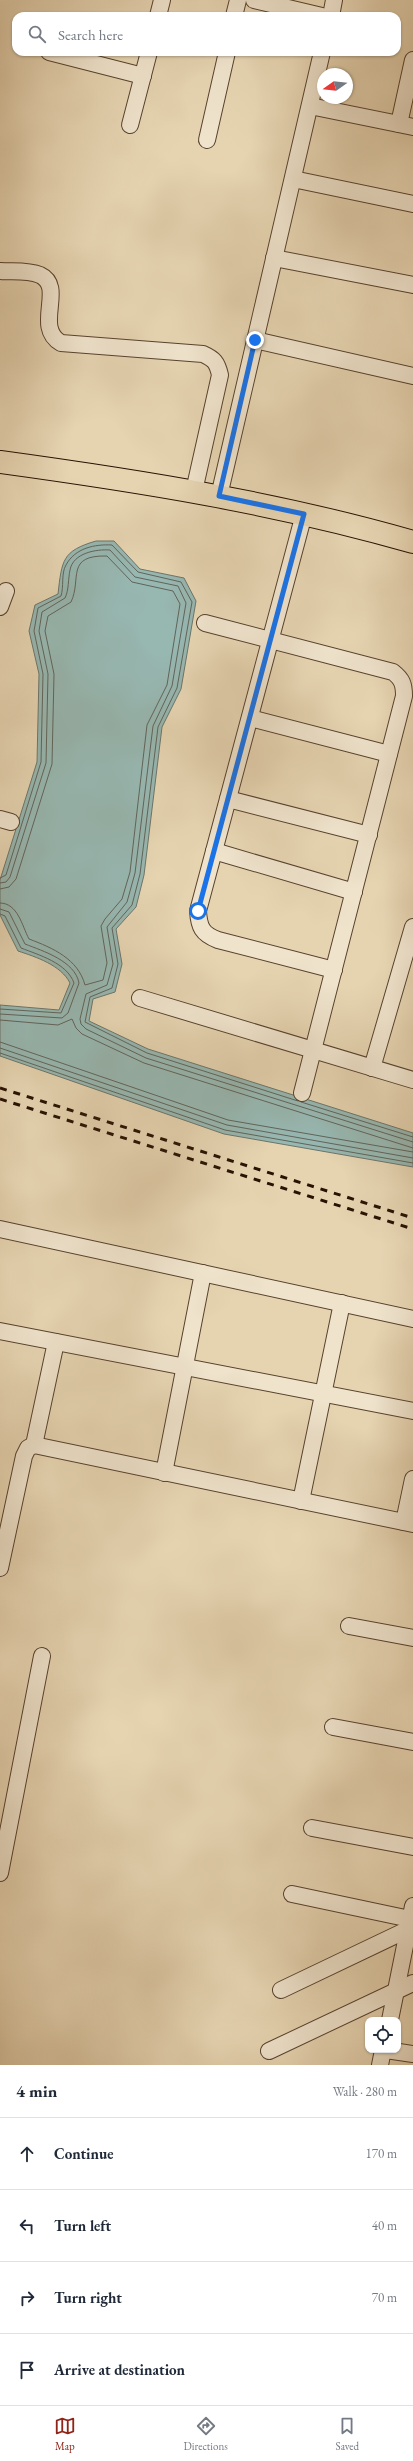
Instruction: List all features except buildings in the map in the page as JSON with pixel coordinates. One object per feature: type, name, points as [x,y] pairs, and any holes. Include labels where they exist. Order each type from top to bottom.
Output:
[{"type":"main road","points":[[0,462],[194,491],[304,514],[413,542]]},
{"type":"street","points":[[159,12],[162,0]]},
{"type":"street","points":[[235,12],[238,0]]},
{"type":"street","points":[[254,0],[305,12]]},
{"type":"street","points":[[331,12],[334,0]]},
{"type":"street","points":[[66,56],[143,76]]},
{"type":"street","points":[[130,125],[148,56]]},
{"type":"street","points":[[207,140],[225,56]]},
{"type":"street","points":[[219,496],[321,56]]},
{"type":"street","points":[[310,106],[406,126],[413,60]]},
{"type":"street","points":[[293,179],[413,204]]},
{"type":"street","points":[[274,258],[413,285]]},
{"type":"street","points":[[0,271],[31,273],[41,276],[48,283],[51,294],[49,330],[52,338],[61,342],[203,354],[213,358],[218,366],[220,375],[194,491]]},
{"type":"street","points":[[255,340],[413,376]]},
{"type":"street","points":[[304,514],[198,911],[199,926],[206,936],[334,970]]},
{"type":"street","points":[[0,607],[6,591]]},
{"type":"street","points":[[205,623],[393,672],[401,678],[404,686],[404,696],[302,1093]]},
{"type":"street","points":[[250,718],[389,754]]},
{"type":"street","points":[[228,800],[368,835]]},
{"type":"street","points":[[214,851],[354,892]]},
{"type":"street","points":[[372,1068],[413,927]]},
{"type":"street","points":[[140,998],[312,1051],[413,1080]]},
{"type":"street","points":[[0,1229],[413,1319]]},
{"type":"street","points":[[164,1473],[203,1273]]},
{"type":"street","points":[[300,1501],[342,1303]]},
{"type":"street","points":[[0,1331],[413,1411]]},
{"type":"street","points":[[34,1445],[56,1342]]},
{"type":"street","points":[[0,1568],[24,1456],[28,1448],[34,1445],[408,1523],[413,1479]]},
{"type":"street","points":[[349,1626],[413,1638]]},
{"type":"street","points":[[0,1873],[42,1656]]},
{"type":"street","points":[[333,1727],[413,1742]]},
{"type":"street","points":[[312,1828],[413,1847]]},
{"type":"street","points":[[292,1894],[411,1920]]},
{"type":"street","points":[[281,1990],[411,1920]]},
{"type":"street","points":[[391,2017],[411,1920]]},
{"type":"street","points":[[269,2051],[413,1983]]},
{"type":"street","points":[[396,1992],[413,1994]]},
{"type":"street","points":[[401,2052],[413,2054]]},
{"type":"street","points":[[380,2065],[384,2053]]},
{"type":"water","points":[[96,541],[114,541],[140,569],[184,578],[196,601],[181,689],[162,727],[144,875],[136,907],[116,929],[122,964],[115,992],[93,999],[89,1021],[148,1049],[413,1133],[413,1167],[224,1134],[0,1056],[0,1005],[59,1010],[70,983],[61,971],[47,962],[18,951],[0,915],[0,880],[37,762],[39,674],[29,631],[35,605],[58,594],[63,565],[70,553]]},
{"type":"railway","points":[[0,1088],[413,1218]]},
{"type":"railway","points":[[0,1099],[413,1229]]},
{"type":"route","points":[[198,911],[304,514],[219,496],[255,340]]}]
